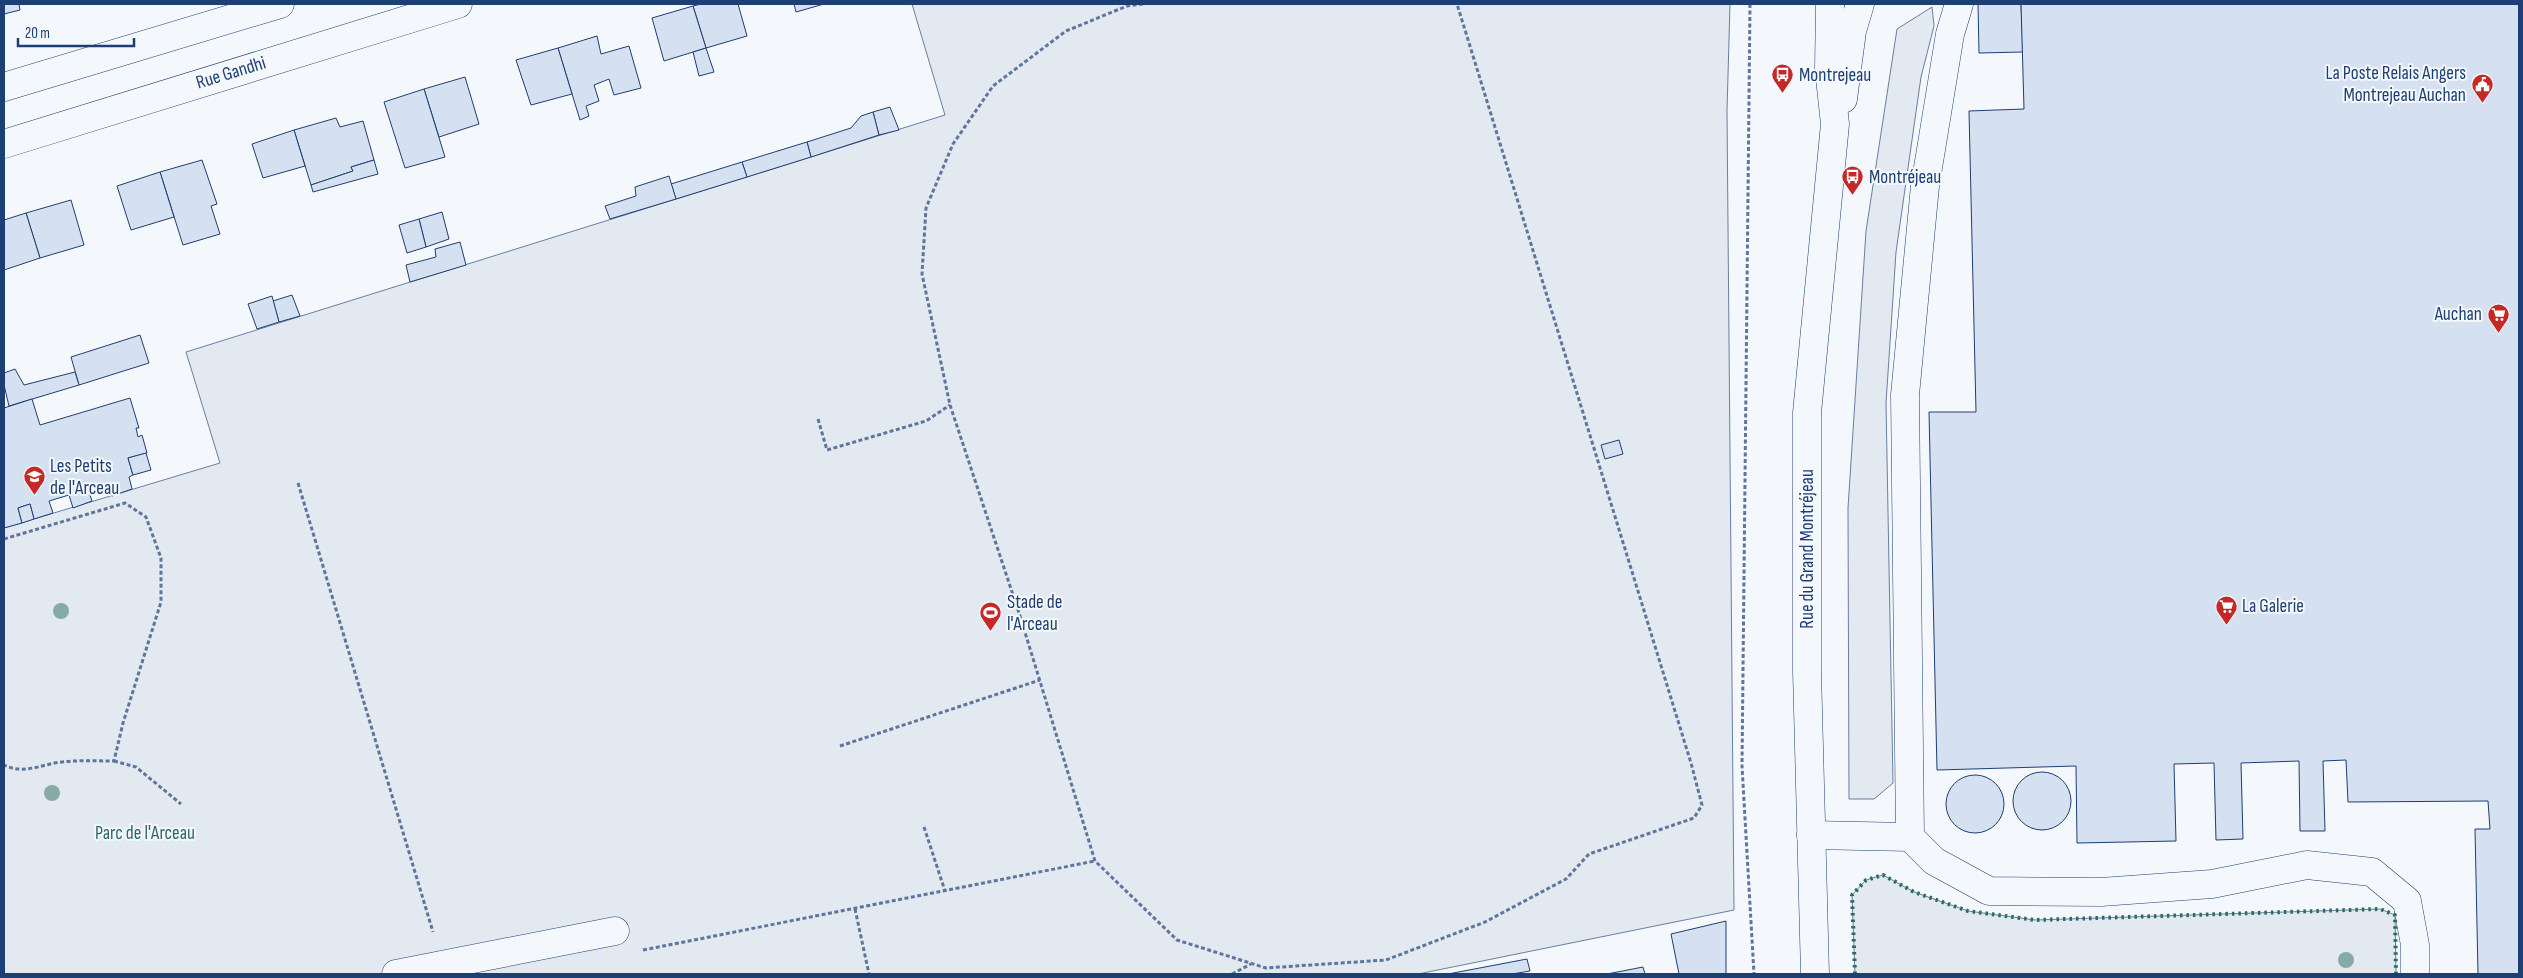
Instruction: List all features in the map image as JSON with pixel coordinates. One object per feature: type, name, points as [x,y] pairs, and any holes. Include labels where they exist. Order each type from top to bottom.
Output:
[{"type":"street","points":[[4,87],[280,4]]},
{"type":"street","name":"Rue Gandhi","points":[[4,144],[458,4]]},
{"type":"street","name":"Rue du Grand Montréjeau","points":[[1815,974],[1807,671],[1807,413],[1835,124],[1829,69],[1830,4]]},
{"type":"street","name":"Rue du Grand Montréjeau","points":[[1835,124],[1846,90],[1852,31],[1860,4]]},
{"type":"street","points":[[1910,837],[1905,395],[1925,186],[1950,34],[1959,4]]},
{"type":"street","points":[[1811,835],[1910,837],[1934,861],[1989,891],[2101,892],[2212,884],[2306,864],[2372,872],[2407,901],[2415,945],[2415,974]]},
{"type":"street","points":[[396,974],[615,931]]},
{"type":"path","points":[[1143,4],[1127,6],[1066,31],[993,86],[953,144],[926,208],[922,274],[950,405],[1040,680],[1095,861],[1177,940],[1266,968],[1386,960],[1485,922],[1566,879],[1589,854],[1694,818],[1702,805],[1688,753],[1457,4]]},
{"type":"path","points":[[1750,4],[1742,766],[1754,974]]},
{"type":"path","points":[[818,419],[827,450],[926,421],[950,405]]},
{"type":"path","points":[[298,483],[442,964]]},
{"type":"path","points":[[4,539],[125,503],[146,517],[161,558],[161,602],[123,723],[114,761]]},
{"type":"path","points":[[840,746],[1040,680]]},
{"type":"path","points":[[4,766],[12,769],[35,769],[60,762],[114,761],[136,767],[181,804]]},
{"type":"path","points":[[924,827],[945,891]]},
{"type":"path","points":[[615,931],[627,945],[642,950],[1095,861]]},
{"type":"path","points":[[855,909],[869,974]]},
{"type":"path","points":[[1232,974],[1251,964]]},
{"type":"green space","name":"Stade de l'Arceau","points":[[912,4],[1730,4],[1727,111],[1734,910],[1418,974],[4,974],[4,528],[220,463],[186,352],[945,115]]},
{"type":"green space","points":[[1932,7],[1934,26],[1921,77],[1896,252],[1886,403],[1893,783],[1874,799],[1849,799],[1848,508],[1866,231],[1897,29]]},
{"type":"green space","points":[[1883,875],[1914,892],[1968,911],[2035,920],[2380,909],[2395,915],[2396,974],[1855,974],[1852,895],[1866,880]]},
{"type":"building","points":[[4,4],[19,4],[20,10],[4,14]]},
{"type":"building","points":[[701,4],[738,4],[747,36],[706,48],[693,6]]},
{"type":"building","points":[[794,4],[824,4],[796,12]]},
{"type":"building","points":[[1978,4],[2021,4],[2023,52],[1979,53]]},
{"type":"building","name":"La Galerie","points":[[2021,4],[2519,4],[2519,974],[2478,974],[2475,829],[2490,829],[2488,801],[2348,802],[2346,760],[2323,761],[2325,831],[2300,831],[2299,761],[2241,763],[2243,839],[2216,840],[2214,763],[2174,764],[2176,841],[2077,843],[2076,766],[1937,770],[1929,412],[1976,412],[1969,111],[2024,109]]},
{"type":"building","points":[[693,6],[706,48],[664,61],[652,18]]},
{"type":"building","points":[[597,36],[601,54],[629,46],[641,88],[614,95],[609,79],[594,85],[599,101],[586,106],[589,116],[580,120],[558,48]]},
{"type":"building","points":[[558,48],[572,94],[531,105],[516,60]]},
{"type":"building","points":[[706,48],[714,72],[699,76],[693,52]]},
{"type":"building","points":[[465,77],[479,124],[439,137],[424,89]]},
{"type":"building","points":[[424,89],[445,157],[405,168],[384,102]]},
{"type":"building","points":[[890,107],[899,130],[879,135],[873,112]]},
{"type":"building","points":[[873,112],[879,135],[811,157],[807,142],[851,128],[861,116]]},
{"type":"building","points":[[336,118],[340,127],[363,121],[374,160],[351,167],[353,171],[311,185],[294,130]]},
{"type":"building","points":[[294,130],[305,166],[263,178],[252,144]]},
{"type":"building","points":[[807,142],[811,157],[747,177],[742,162]]},
{"type":"building","points":[[202,160],[217,204],[211,206],[220,234],[183,245],[160,172]]},
{"type":"building","points":[[374,160],[378,174],[313,192],[311,185],[353,171],[351,167]]},
{"type":"building","points":[[742,162],[747,177],[676,199],[671,184]]},
{"type":"building","points":[[160,172],[174,217],[131,230],[117,186]]},
{"type":"building","points":[[669,176],[676,199],[610,219],[605,206],[636,196],[635,187]]},
{"type":"building","points":[[71,200],[84,245],[40,258],[26,213]]},
{"type":"building","points":[[442,212],[449,239],[426,247],[419,219]]},
{"type":"building","points":[[26,213],[40,258],[4,270],[4,220]]},
{"type":"building","points":[[419,219],[426,247],[407,253],[399,225]]},
{"type":"building","points":[[460,242],[466,265],[410,282],[406,265],[436,257],[435,249]]},
{"type":"building","points":[[292,295],[300,316],[279,322],[273,301]]},
{"type":"building","points":[[272,296],[279,322],[257,329],[248,304]]},
{"type":"building","points":[[140,335],[149,363],[79,385],[71,357]]},
{"type":"building","points":[[15,369],[24,385],[75,372],[79,385],[9,406],[4,385],[4,373]]},
{"type":"building","points":[[130,398],[139,428],[136,428],[138,437],[142,435],[147,453],[128,458],[133,475],[129,477],[132,489],[112,496],[109,483],[88,489],[92,501],[73,508],[69,495],[49,501],[53,513],[34,519],[30,504],[18,508],[22,523],[4,528],[4,408],[32,399],[40,425]]},
{"type":"building","points":[[1619,440],[1623,454],[1605,459],[1601,445]]},
{"type":"building","points":[[146,453],[151,470],[133,475],[128,458]]},
{"type":"building","points":[[30,504],[34,519],[22,523],[18,508]]},
{"type":"building","points":[[2042,772],[2058,777],[2066,785],[2071,801],[2066,817],[2058,825],[2042,830],[2026,825],[2018,817],[2013,801],[2018,785],[2026,777]]},
{"type":"building","points":[[1969,775],[1981,775],[1996,783],[2004,798],[2004,810],[1996,825],[1981,833],[1969,833],[1954,825],[1946,810],[1946,798],[1954,783]]},
{"type":"building","points":[[1726,921],[1726,974],[1679,974],[1671,934]]},
{"type":"building","points":[[1527,959],[1530,971],[1512,974],[1448,974]]},
{"type":"building","points":[[1643,967],[1645,974],[1607,974]]},
{"type":"hedge","points":[[1855,974],[1852,895],[1866,880],[1883,875],[1914,892],[1968,911],[2035,920],[2380,909],[2395,915],[2396,974]]},
{"type":"place","name":"Montrejeau","points":[[1783,94]]},
{"type":"place","name":"La Poste Relais Angers Montrejeau Auchan","points":[[2482,103]]},
{"type":"place","name":"Montréjeau","points":[[1853,196]]},
{"type":"place","name":"Auchan","points":[[2498,333]]},
{"type":"place","name":"Les Petits de l'Arceau","points":[[34,496]]},
{"type":"place","name":"La Galerie","points":[[2226,625]]},
{"type":"place","name":"Stade de l'Arceau","points":[[991,632]]},
{"type":"park label","name":"Parc de l'Arceau","points":[[145,833]]}]
